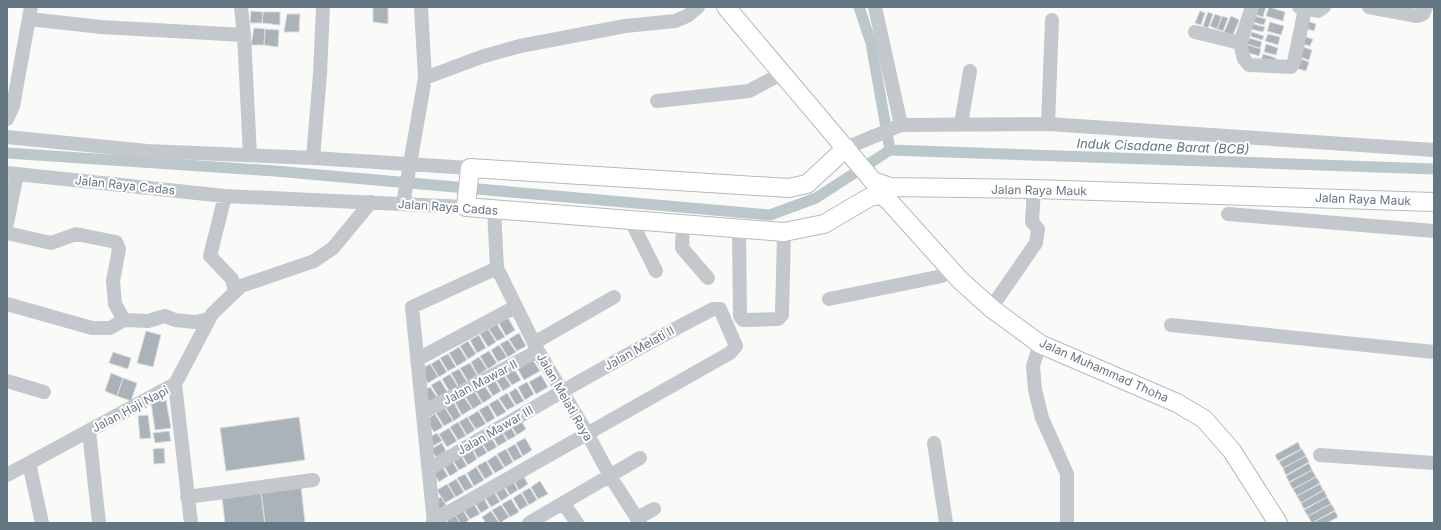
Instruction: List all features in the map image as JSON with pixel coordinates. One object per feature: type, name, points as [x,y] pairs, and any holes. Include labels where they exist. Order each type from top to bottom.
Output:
[{"type":"main road","points":[[726,7],[781,74],[850,149],[877,188]]},
{"type":"main road","points":[[466,203],[470,172],[789,188],[807,184],[850,149]]},
{"type":"main road","name":"Jalan Raya Mauk","points":[[877,188],[1034,189],[1434,202]]},
{"type":"main road","name":"Jalan Raya Cadas","points":[[466,203],[494,210],[740,230],[784,232],[824,224],[870,197],[877,188]]},
{"type":"main road","name":"Jalan Muhammad Thoha","points":[[877,188],[948,269],[991,308],[1040,344],[1177,403],[1204,420],[1232,451],[1278,523]]},
{"type":"street","points":[[241,7],[244,35],[250,155]]},
{"type":"street","points":[[313,158],[320,74],[323,7]]},
{"type":"street","points":[[404,198],[425,78],[421,7]]},
{"type":"street","points":[[425,78],[481,57],[520,46],[625,26],[675,21],[687,16],[698,7]]},
{"type":"street","points":[[875,7],[896,127]]},
{"type":"street","points":[[1252,7],[1240,43],[1244,59],[1249,65],[1291,67],[1294,62],[1302,8],[1322,9]]},
{"type":"street","points":[[1369,7],[1417,16],[1423,14],[1426,7]]},
{"type":"street","points":[[7,119],[13,106],[30,10],[100,27],[244,35]]},
{"type":"street","points":[[1048,124],[1052,20]]},
{"type":"street","points":[[1195,32],[1240,43]]},
{"type":"street","points":[[961,124],[970,71]]},
{"type":"street","points":[[657,102],[749,91],[781,74]]},
{"type":"street","points":[[850,149],[896,127],[961,124],[1048,124],[1434,150]]},
{"type":"street","points":[[7,137],[147,151],[313,158],[470,172]]},
{"type":"street","points":[[7,223],[12,173]]},
{"type":"street","name":"Jalan Raya Cadas","points":[[12,173],[225,196],[371,202],[404,198],[466,203]]},
{"type":"street","points":[[991,308],[1036,243],[1038,229],[1032,222],[1034,189]]},
{"type":"street","points":[[225,196],[210,256],[232,278],[235,292]]},
{"type":"street","name":"Jalan Haji Napi","points":[[7,475],[175,384],[212,314],[241,286],[314,262],[333,248],[371,202]]},
{"type":"street","points":[[494,210],[497,268],[413,305],[434,522],[587,433]]},
{"type":"street","points":[[1228,214],[1434,231]]},
{"type":"street","points":[[630,221],[656,271]]},
{"type":"street","points":[[683,225],[682,248],[708,278]]},
{"type":"street","points":[[740,230],[740,316],[743,320],[778,319],[782,315],[784,232]]},
{"type":"street","points":[[7,233],[44,243],[56,242],[67,236],[76,234],[116,242],[119,249],[113,281],[115,304],[124,320]]},
{"type":"street","name":"Jalan Melati Raya","points":[[497,268],[536,347],[587,433],[610,476],[639,520]]},
{"type":"street","points":[[829,299],[942,276],[948,269]]},
{"type":"street","name":"Jalan Mawar II","points":[[423,412],[536,347],[614,296]]},
{"type":"street","points":[[7,304],[92,328],[110,328],[124,320],[148,321],[165,316],[175,320],[195,322],[210,319]]},
{"type":"street","points":[[418,359],[515,307]]},
{"type":"street","name":"Jalan Melati II","points":[[562,391],[667,333],[717,308],[720,309],[736,346],[730,353],[587,433]]},
{"type":"street","points":[[1171,325],[1434,352]]},
{"type":"street","points":[[1040,344],[1033,366],[1035,390],[1048,433],[1067,474],[1067,523]]},
{"type":"street","points":[[7,381],[44,392]]},
{"type":"street","points":[[175,384],[187,497],[192,523]]},
{"type":"street","name":"Jalan Mawar III","points":[[429,469],[562,391]]},
{"type":"street","points":[[89,431],[99,523]]},
{"type":"street","points":[[934,443],[946,523]]},
{"type":"street","points":[[1320,455],[1434,463]]},
{"type":"street","points":[[529,523],[564,504],[640,458]]},
{"type":"street","points":[[29,463],[42,523]]},
{"type":"street","points":[[187,497],[313,480]]},
{"type":"street","points":[[564,504],[577,523]]},
{"type":"street","points":[[639,520],[654,509]]},
{"type":"building","points":[[373,7],[388,7],[388,24],[373,22]]},
{"type":"building","points":[[1256,7],[1266,7],[1263,17],[1254,14]]},
{"type":"building","points":[[1269,7],[1285,12],[1283,21],[1266,16]]},
{"type":"building","points":[[251,11],[263,12],[262,23],[250,23]]},
{"type":"building","points":[[1200,11],[1205,13],[1201,25],[1195,23]]},
{"type":"building","points":[[263,12],[280,12],[280,25],[262,23]]},
{"type":"building","points":[[1208,12],[1213,14],[1208,28],[1203,26]]},
{"type":"building","points":[[287,14],[300,14],[299,32],[284,32]]},
{"type":"building","points":[[1215,14],[1222,17],[1217,29],[1210,26]]},
{"type":"building","points":[[1222,16],[1228,18],[1223,31],[1217,29]]},
{"type":"building","points":[[1231,16],[1239,20],[1233,35],[1224,32]]},
{"type":"building","points":[[1255,16],[1266,19],[1264,25],[1253,22]]},
{"type":"building","points":[[1307,21],[1316,24],[1314,31],[1305,28]]},
{"type":"building","points":[[1270,22],[1284,26],[1281,35],[1267,31]]},
{"type":"building","points":[[1253,24],[1265,27],[1263,32],[1251,29]]},
{"type":"building","points":[[254,28],[265,29],[264,45],[251,45]]},
{"type":"building","points":[[265,29],[279,30],[278,47],[264,45]]},
{"type":"building","points":[[1252,32],[1264,36],[1262,40],[1250,36]]},
{"type":"building","points":[[1268,34],[1280,37],[1278,45],[1265,41]]},
{"type":"building","points":[[1302,36],[1313,39],[1310,46],[1300,43]]},
{"type":"building","points":[[1249,38],[1262,42],[1260,48],[1247,44]]},
{"type":"building","points":[[1245,44],[1261,49],[1259,56],[1243,51]]},
{"type":"building","points":[[1266,44],[1278,48],[1276,55],[1264,52]]},
{"type":"building","points":[[1300,46],[1312,50],[1309,60],[1297,56]]},
{"type":"building","points":[[1263,54],[1276,58],[1274,64],[1261,60]]},
{"type":"building","points":[[1298,58],[1309,62],[1306,71],[1295,68]]},
{"type":"building","points":[[508,318],[515,330],[506,336],[499,323]]},
{"type":"building","points":[[497,324],[505,337],[497,341],[489,329]]},
{"type":"building","points":[[488,329],[496,342],[488,347],[480,334]]},
{"type":"building","points":[[146,331],[161,335],[153,367],[137,363]]},
{"type":"building","points":[[519,333],[526,346],[517,351],[509,339]]},
{"type":"building","points":[[479,335],[486,348],[477,353],[470,340]]},
{"type":"building","points":[[508,340],[516,352],[508,357],[500,344]]},
{"type":"building","points":[[468,341],[476,354],[468,359],[460,346]]},
{"type":"building","points":[[499,345],[507,357],[498,362],[491,350]]},
{"type":"building","points":[[459,347],[467,360],[457,366],[449,353]]},
{"type":"building","points":[[489,351],[497,363],[488,369],[480,356]]},
{"type":"building","points":[[113,352],[131,358],[128,369],[109,363]]},
{"type":"building","points":[[448,354],[456,367],[448,371],[440,358]]},
{"type":"building","points":[[479,357],[487,369],[478,375],[471,362]]},
{"type":"building","points":[[531,357],[540,371],[524,380],[516,366]]},
{"type":"building","points":[[439,359],[447,372],[439,377],[431,364]]},
{"type":"building","points":[[470,363],[477,375],[468,381],[460,368]]},
{"type":"building","points":[[430,364],[438,377],[428,383],[420,370]]},
{"type":"building","points":[[513,367],[521,380],[512,385],[504,373]]},
{"type":"building","points":[[459,369],[467,382],[459,387],[451,373]]},
{"type":"building","points":[[111,373],[123,378],[117,396],[105,391]]},
{"type":"building","points":[[450,374],[458,387],[450,392],[442,379]]},
{"type":"building","points":[[503,374],[511,386],[503,391],[495,378]]},
{"type":"building","points":[[541,375],[548,387],[536,394],[529,382]]},
{"type":"building","points":[[123,378],[137,383],[131,401],[117,396]]},
{"type":"building","points":[[494,379],[501,391],[493,396],[486,384]]},
{"type":"building","points":[[440,380],[448,393],[439,398],[431,385]]},
{"type":"building","points":[[527,382],[534,394],[525,400],[518,387]]},
{"type":"building","points":[[484,385],[492,397],[483,403],[475,390]]},
{"type":"building","points":[[430,387],[437,397],[428,403],[421,392]]},
{"type":"building","points":[[516,388],[524,401],[516,405],[509,393]]},
{"type":"building","points":[[474,391],[482,403],[473,409],[465,396]]},
{"type":"building","points":[[507,393],[515,406],[507,410],[499,398]]},
{"type":"building","points":[[464,397],[472,409],[462,415],[455,402]]},
{"type":"building","points":[[498,399],[506,412],[497,417],[489,404]]},
{"type":"building","points":[[166,400],[171,428],[155,430],[151,402]]},
{"type":"building","points":[[454,403],[461,416],[454,421],[446,408]]},
{"type":"building","points":[[488,405],[495,418],[487,423],[479,410]]},
{"type":"building","points":[[445,408],[453,421],[444,426],[436,413]]},
{"type":"building","points":[[478,411],[486,424],[476,429],[468,417]]},
{"type":"building","points":[[435,414],[443,427],[434,432],[426,419]]},
{"type":"building","points":[[148,415],[151,438],[140,439],[138,416]]},
{"type":"building","points":[[299,417],[305,460],[226,471],[220,428]]},
{"type":"building","points":[[467,417],[475,430],[467,435],[459,422]]},
{"type":"building","points":[[519,417],[526,429],[517,435],[509,422]]},
{"type":"building","points":[[458,422],[466,436],[458,440],[450,427]]},
{"type":"building","points":[[508,423],[516,436],[508,440],[500,428]]},
{"type":"building","points":[[449,428],[457,441],[447,447],[439,434]]},
{"type":"building","points":[[499,428],[507,441],[498,446],[491,433]]},
{"type":"building","points":[[169,431],[171,441],[155,443],[153,433]]},
{"type":"building","points":[[437,433],[442,441],[431,447],[426,439]]},
{"type":"building","points":[[489,434],[497,447],[488,452],[480,440]]},
{"type":"building","points":[[525,438],[532,450],[523,456],[516,443]]},
{"type":"building","points":[[479,440],[487,453],[478,458],[471,445]]},
{"type":"building","points":[[1298,442],[1301,449],[1278,461],[1275,455]]},
{"type":"building","points":[[442,443],[446,451],[436,457],[431,449]]},
{"type":"building","points":[[515,444],[522,457],[514,461],[507,449]]},
{"type":"building","points":[[470,446],[477,459],[468,465],[460,452]]},
{"type":"building","points":[[164,448],[165,463],[154,464],[153,449]]},
{"type":"building","points":[[506,449],[513,462],[505,467],[497,454]]},
{"type":"building","points":[[1302,449],[1306,456],[1283,468],[1279,462]]},
{"type":"building","points":[[459,453],[467,466],[459,470],[451,457]]},
{"type":"building","points":[[496,455],[504,468],[495,473],[487,461]]},
{"type":"building","points":[[1306,456],[1309,462],[1286,475],[1283,468]]},
{"type":"building","points":[[450,458],[458,471],[450,476],[442,463]]},
{"type":"building","points":[[486,461],[493,474],[485,479],[477,466]]},
{"type":"building","points":[[440,463],[448,476],[439,482],[431,469]]},
{"type":"building","points":[[1309,463],[1312,470],[1289,482],[1286,476]]},
{"type":"building","points":[[476,467],[484,480],[474,486],[467,473]]},
{"type":"building","points":[[1312,470],[1316,477],[1293,489],[1289,483]]},
{"type":"building","points":[[521,472],[528,484],[519,490],[512,477]]},
{"type":"building","points":[[465,474],[473,487],[465,491],[457,478]]},
{"type":"building","points":[[1316,477],[1320,483],[1297,496],[1293,489]]},
{"type":"building","points":[[511,478],[518,490],[510,495],[503,483]]},
{"type":"building","points":[[456,479],[464,492],[456,497],[448,484]]},
{"type":"building","points":[[540,481],[548,494],[538,499],[531,487]]},
{"type":"building","points":[[501,483],[509,496],[501,501],[493,488]]},
{"type":"building","points":[[447,484],[455,497],[445,503],[437,490]]},
{"type":"building","points":[[1320,484],[1323,490],[1301,503],[1297,496]]},
{"type":"building","points":[[301,486],[305,523],[265,523],[261,492]]},
{"type":"building","points":[[530,488],[537,500],[529,505],[522,492]]},
{"type":"building","points":[[492,489],[500,502],[491,507],[483,494]]},
{"type":"building","points":[[1324,490],[1327,497],[1304,509],[1301,503]]},
{"type":"building","points":[[261,492],[265,523],[225,523],[222,497]]},
{"type":"building","points":[[521,493],[528,505],[520,510],[513,498]]},
{"type":"building","points":[[482,495],[489,508],[481,513],[473,500]]},
{"type":"building","points":[[441,497],[446,505],[437,511],[432,502]]},
{"type":"building","points":[[1327,497],[1331,504],[1308,516],[1304,510]]},
{"type":"building","points":[[511,499],[519,512],[510,517],[502,504]]},
{"type":"building","points":[[472,501],[480,514],[470,519],[462,507]]},
{"type":"building","points":[[1331,504],[1335,510],[1312,523],[1308,516]]},
{"type":"building","points":[[501,505],[509,517],[500,523],[492,510]]},
{"type":"building","points":[[461,507],[469,520],[465,523],[460,523],[453,512]]},
{"type":"building","points":[[491,511],[499,523],[486,523],[482,517]]},
{"type":"building","points":[[1335,511],[1338,517],[1327,523],[1312,523]]},
{"type":"building","points":[[453,512],[460,523],[449,523],[445,517]]},
{"type":"waterway","points":[[859,7],[871,43],[890,150]]},
{"type":"waterway","name":"Induk Cisadane Barat (BCB)","points":[[890,150],[1434,169]]},
{"type":"waterway","points":[[7,153],[275,171],[770,215],[816,198],[890,150]]}]
